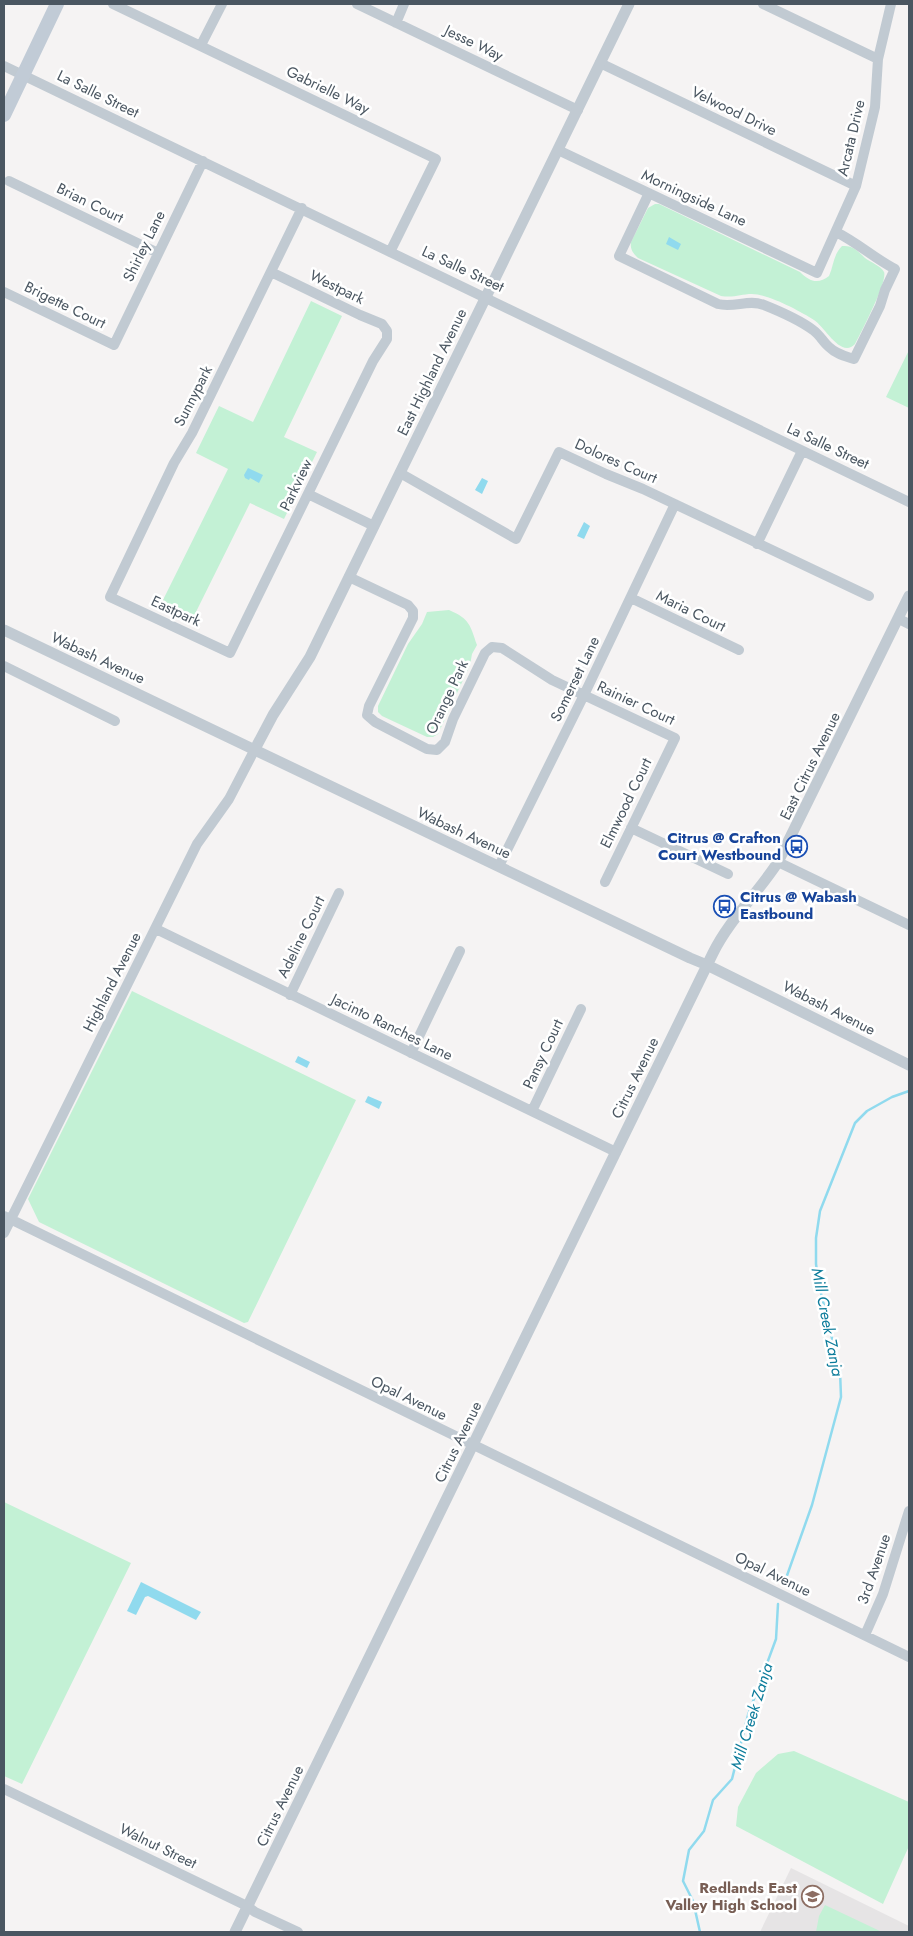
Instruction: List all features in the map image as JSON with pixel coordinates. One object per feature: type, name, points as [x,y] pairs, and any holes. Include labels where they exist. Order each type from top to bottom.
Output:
[{"type":"main road","points":[[4,115],[57,4]]},
{"type":"street","name":"Gabrielle Way","points":[[114,4],[436,159],[390,252]]},
{"type":"street","points":[[201,45],[222,4]]},
{"type":"street","name":"Jesse Way","points":[[357,4],[578,110]]},
{"type":"street","points":[[396,23],[404,4]]},
{"type":"street","name":"East Highland Avenue","points":[[255,750],[272,715],[310,657],[629,4]]},
{"type":"street","points":[[763,4],[878,59]]},
{"type":"street","name":"Arcata Drive","points":[[817,273],[856,186],[875,107],[878,59],[891,4]]},
{"type":"street","name":"Velwood Drive","points":[[600,63],[856,186]]},
{"type":"street","name":"La Salle Street","points":[[4,66],[909,502]]},
{"type":"street","name":"Morningside Lane","points":[[558,150],[817,273]]},
{"type":"street","name":"Shirley Lane","points":[[114,345],[203,161]]},
{"type":"street","name":"Brian Court","points":[[9,181],[158,253]]},
{"type":"street","points":[[650,193],[620,256],[718,304],[727,306],[753,302],[764,305],[812,329],[822,337],[829,347],[842,356],[854,359],[896,269],[881,262],[852,240],[836,232]]},
{"type":"street","name":"Sunnypark","points":[[110,597],[174,463],[192,433],[302,208]]},
{"type":"street","name":"Westpark","points":[[271,272],[382,324],[387,331]]},
{"type":"street","name":"Brigette Court","points":[[4,292],[114,345]]},
{"type":"street","name":"Parkview","points":[[230,653],[373,361],[387,339],[387,331]]},
{"type":"street","points":[[757,544],[802,451]]},
{"type":"street","name":"Dolores Court","points":[[400,473],[436,492],[486,524],[516,540],[559,452],[675,504],[869,596]]},
{"type":"street","points":[[308,494],[374,526]]},
{"type":"street","name":"Somerset Lane","points":[[499,866],[584,695],[675,504]]},
{"type":"street","name":"Orange Park","points":[[349,577],[408,605],[414,611],[413,618],[369,706],[367,715],[375,722],[427,749],[437,750],[445,742],[453,720],[485,653],[492,647],[502,648],[552,680],[584,695]]},
{"type":"street","name":"East Citrus Avenue","points":[[707,965],[726,929],[758,891],[778,862],[904,621],[909,596]]},
{"type":"street","name":"Eastpark","points":[[110,597],[230,653]]},
{"type":"street","name":"Maria Court","points":[[631,598],[739,650]]},
{"type":"street","name":"Wabash Avenue","points":[[4,630],[707,965],[909,1065]]},
{"type":"street","points":[[4,666],[115,721]]},
{"type":"street","name":"Rainier Court","points":[[584,695],[675,738]]},
{"type":"street","name":"Elmwood Court","points":[[605,882],[675,738]]},
{"type":"street","name":"Highland Avenue","points":[[4,1233],[7,1218],[156,929],[197,844],[229,799],[255,750]]},
{"type":"street","points":[[631,828],[728,874]]},
{"type":"street","points":[[778,862],[909,925]]},
{"type":"street","name":"Adeline Court","points":[[290,994],[339,892]]},
{"type":"street","name":"Jacinto Ranches Lane","points":[[156,929],[616,1152]]},
{"type":"street","points":[[411,1053],[460,952]]},
{"type":"street","name":"Citrus Avenue","points":[[234,1932],[707,965]]},
{"type":"street","name":"Pansy Court","points":[[532,1111],[581,1009]]},
{"type":"street","name":"Opal Avenue","points":[[7,1218],[472,1446],[909,1657]]},
{"type":"street","name":"3rd Avenue","points":[[865,1635],[883,1594],[909,1511]]},
{"type":"street","name":"Walnut Street","points":[[4,1789],[298,1932]]},
{"type":"shaded area","name":"Redlands East Valley High School","points":[[791,1868],[909,1926],[909,1932],[760,1932]]},
{"type":"green space","points":[[659,204],[800,272],[814,281],[825,279],[829,276],[835,257],[842,246],[849,246],[855,249],[880,268],[884,272],[884,277],[873,307],[855,344],[850,348],[844,348],[833,340],[814,320],[775,300],[752,294],[730,297],[721,296],[638,258],[632,251],[631,242],[648,208]]},
{"type":"green space","points":[[311,301],[342,316],[284,437],[317,452],[284,519],[250,503],[190,624],[159,608],[228,469],[196,453],[219,406],[253,422]]},
{"type":"green space","points":[[909,350],[909,408],[886,397]]},
{"type":"green space","points":[[449,610],[461,616],[468,623],[477,645],[472,654],[470,665],[438,734],[433,737],[427,737],[382,716],[378,712],[378,706],[408,644],[422,624],[427,612]]},
{"type":"green space","points":[[132,991],[356,1100],[248,1322],[244,1323],[39,1222],[28,1199]]},
{"type":"green space","points":[[4,1502],[131,1563],[22,1784],[4,1776]]},
{"type":"green space","points":[[794,1751],[909,1802],[909,1846],[883,1904],[736,1826],[738,1807],[756,1773],[778,1754]]},
{"type":"green space","points":[[825,1905],[882,1932],[816,1932],[819,1916]]},
{"type":"water","points":[[669,237],[681,244],[678,250],[666,244]]},
{"type":"water","points":[[248,468],[263,475],[259,483],[250,478],[249,480],[245,478],[244,475]]},
{"type":"water","points":[[482,478],[488,481],[482,494],[475,490]]},
{"type":"water","points":[[584,522],[590,526],[584,539],[577,536]]},
{"type":"water","points":[[298,1056],[310,1062],[307,1068],[295,1062]]},
{"type":"water","points":[[368,1096],[382,1102],[379,1109],[365,1102]]},
{"type":"water","points":[[141,1582],[201,1612],[196,1620],[148,1596],[145,1597],[136,1615],[127,1611]]},
{"type":"waterway","name":"Mill Creek Zanja","points":[[784,1584],[812,1505],[841,1397],[840,1371],[819,1285],[816,1264],[816,1238],[820,1211],[855,1123],[867,1111],[892,1097],[909,1091]]},
{"type":"waterway","name":"Mill Creek Zanja","points":[[700,1932],[693,1901],[683,1881],[689,1850],[704,1831],[713,1800],[732,1779],[748,1715],[776,1639],[778,1604]]},
{"type":"place","name":"Citrus @ Crafton Court Westbound","points":[[797,847]]},
{"type":"place","name":"Citrus @ Wabash Eastbound","points":[[724,906]]},
{"type":"place","name":"Redlands East Valley High School","points":[[813,1897]]}]
